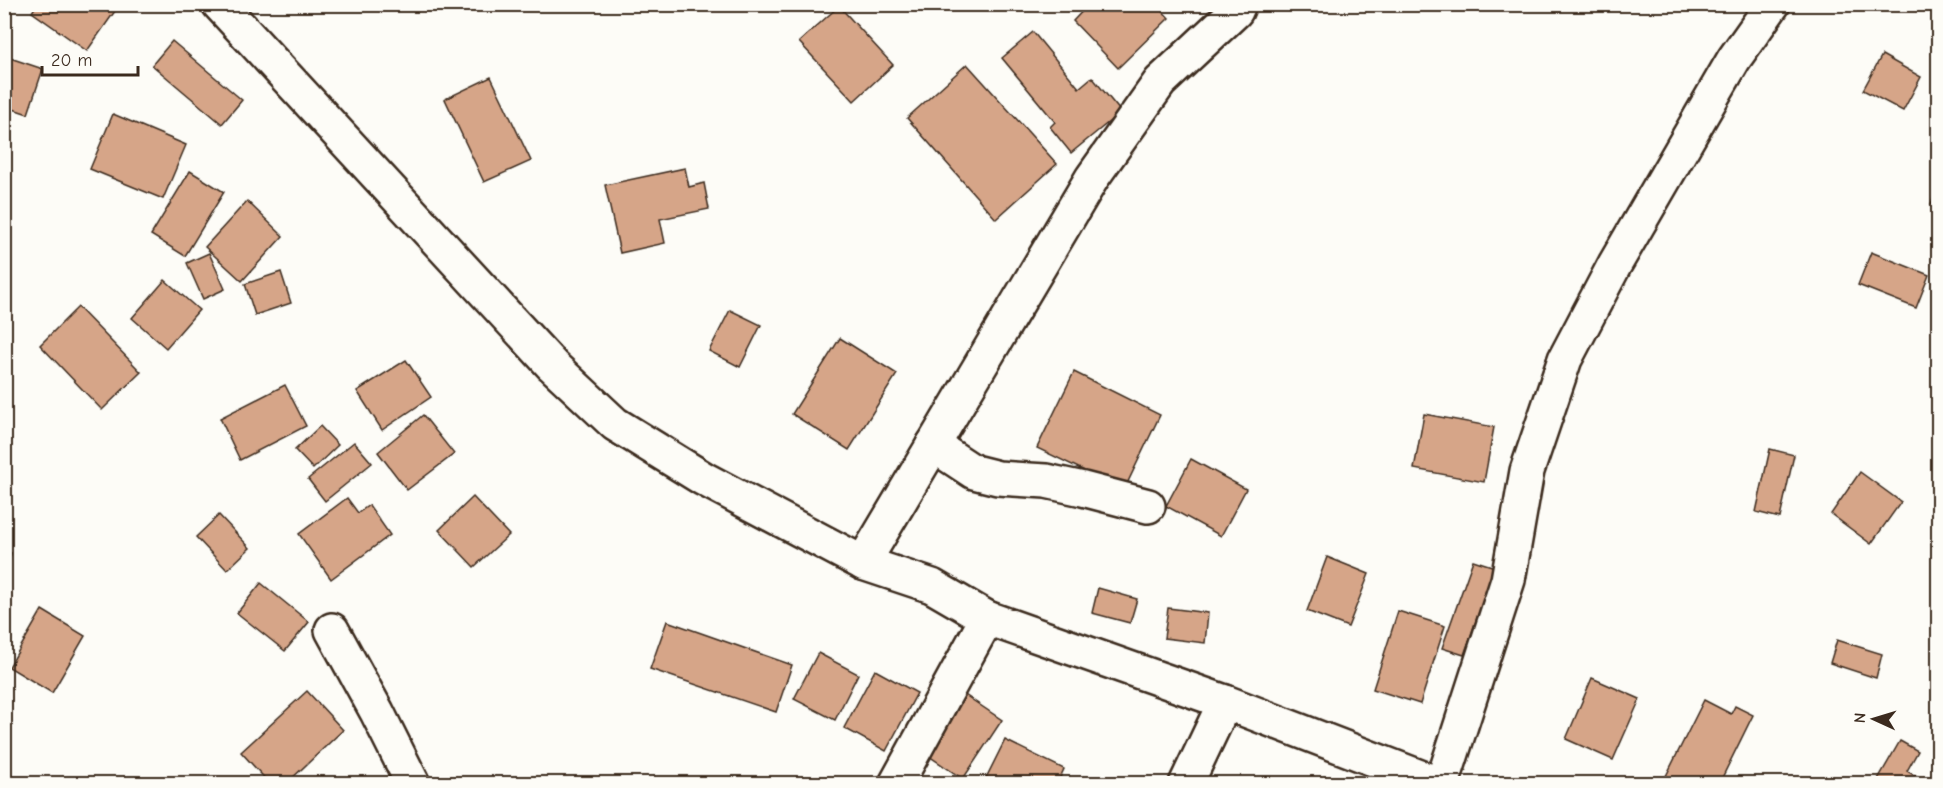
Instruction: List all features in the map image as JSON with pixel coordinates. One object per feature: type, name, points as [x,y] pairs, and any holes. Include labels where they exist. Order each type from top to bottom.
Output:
[{"type":"street","points":[[219,4],[552,365],[615,424],[704,479],[863,563],[932,586],[987,618],[1224,702],[1440,783],[1508,580],[1527,471],[1565,359],[1615,264],[1734,59],[1773,4]]},
{"type":"street","points":[[863,563],[1092,178],[1160,82],[1236,11],[1239,4]]},
{"type":"street","points":[[933,445],[975,472],[998,477],[1046,481],[1148,506]]},
{"type":"street","points":[[896,783],[987,618]]},
{"type":"street","points":[[332,630],[413,783]]},
{"type":"street","points":[[1186,783],[1224,702]]},
{"type":"building","points":[[37,4],[120,4],[87,51],[32,12]]},
{"type":"building","points":[[1089,4],[1156,4],[1169,18],[1118,68],[1073,21]]},
{"type":"building","points":[[839,6],[893,65],[854,101],[799,42]]},
{"type":"building","points":[[1033,32],[1079,88],[1092,77],[1121,112],[1071,153],[1050,127],[1055,122],[1002,58]]},
{"type":"building","points":[[172,41],[242,100],[222,124],[152,65]]},
{"type":"building","points":[[1882,55],[1921,77],[1903,111],[1863,90]]},
{"type":"building","points":[[4,56],[43,69],[28,114],[4,106]]},
{"type":"building","points":[[967,64],[1057,164],[996,219],[907,118]]},
{"type":"building","points":[[491,77],[531,161],[484,182],[445,99]]},
{"type":"building","points":[[113,114],[186,145],[163,199],[90,169]]},
{"type":"building","points":[[685,168],[689,187],[704,183],[709,209],[660,219],[665,243],[620,253],[605,185]]},
{"type":"building","points":[[190,171],[224,192],[185,256],[151,235]]},
{"type":"building","points":[[1938,187],[1938,207],[1931,204]]},
{"type":"building","points":[[247,201],[283,236],[242,281],[205,247]]},
{"type":"building","points":[[1871,252],[1929,275],[1916,308],[1858,285]]},
{"type":"building","points":[[209,253],[225,289],[203,299],[187,263]]},
{"type":"building","points":[[281,272],[291,303],[255,315],[245,284]]},
{"type":"building","points":[[165,280],[199,310],[166,348],[132,318]]},
{"type":"building","points":[[78,307],[141,372],[102,410],[40,345]]},
{"type":"building","points":[[730,310],[761,325],[740,367],[709,351]]},
{"type":"building","points":[[840,338],[897,374],[849,450],[792,414]]},
{"type":"building","points":[[406,360],[431,397],[382,430],[357,391]]},
{"type":"building","points":[[1074,372],[1160,415],[1124,490],[1037,448]]},
{"type":"building","points":[[285,385],[306,426],[240,460],[220,418]]},
{"type":"building","points":[[1424,414],[1494,427],[1484,482],[1414,469]]},
{"type":"building","points":[[423,415],[454,454],[407,490],[378,452]]},
{"type":"building","points":[[320,426],[338,445],[313,469],[295,450]]},
{"type":"building","points":[[354,442],[372,463],[325,501],[308,479]]},
{"type":"building","points":[[1770,449],[1794,455],[1780,518],[1756,512]]},
{"type":"building","points":[[1191,459],[1246,489],[1221,536],[1166,506]]},
{"type":"building","points":[[1860,472],[1901,502],[1871,544],[1831,514]]},
{"type":"building","points":[[473,497],[509,535],[474,567],[439,530]]},
{"type":"building","points":[[347,498],[358,513],[369,505],[390,535],[331,579],[299,534]]},
{"type":"building","points":[[219,515],[250,548],[227,570],[196,537]]},
{"type":"building","points":[[4,552],[11,553],[4,589]]},
{"type":"building","points":[[1327,557],[1369,574],[1348,627],[1307,611]]},
{"type":"building","points":[[1473,560],[1495,567],[1464,655],[1442,648]]},
{"type":"building","points":[[261,583],[309,622],[285,651],[237,613]]},
{"type":"building","points":[[1098,588],[1137,599],[1130,623],[1092,613]]},
{"type":"building","points":[[1168,608],[1208,613],[1205,643],[1164,638]]},
{"type":"building","points":[[42,610],[85,636],[52,693],[9,667]]},
{"type":"building","points":[[1398,611],[1445,626],[1420,704],[1373,689]]},
{"type":"building","points":[[667,621],[792,665],[776,712],[650,669]]},
{"type":"building","points":[[1837,640],[1882,654],[1876,678],[1830,663]]},
{"type":"building","points":[[818,653],[858,674],[835,720],[794,699]]},
{"type":"building","points":[[875,670],[917,693],[886,751],[844,728]]},
{"type":"building","points":[[1592,678],[1640,699],[1613,760],[1566,739]]},
{"type":"building","points":[[307,691],[343,730],[286,784],[270,784],[241,752]]},
{"type":"building","points":[[962,693],[1002,720],[963,779],[923,752]]},
{"type":"building","points":[[1704,700],[1731,714],[1735,706],[1753,715],[1719,784],[1662,784]]},
{"type":"building","points":[[1005,740],[1064,769],[1057,784],[983,784]]},
{"type":"building","points":[[1900,741],[1918,751],[1907,771],[1922,780],[1920,784],[1882,784],[1877,781]]}]
